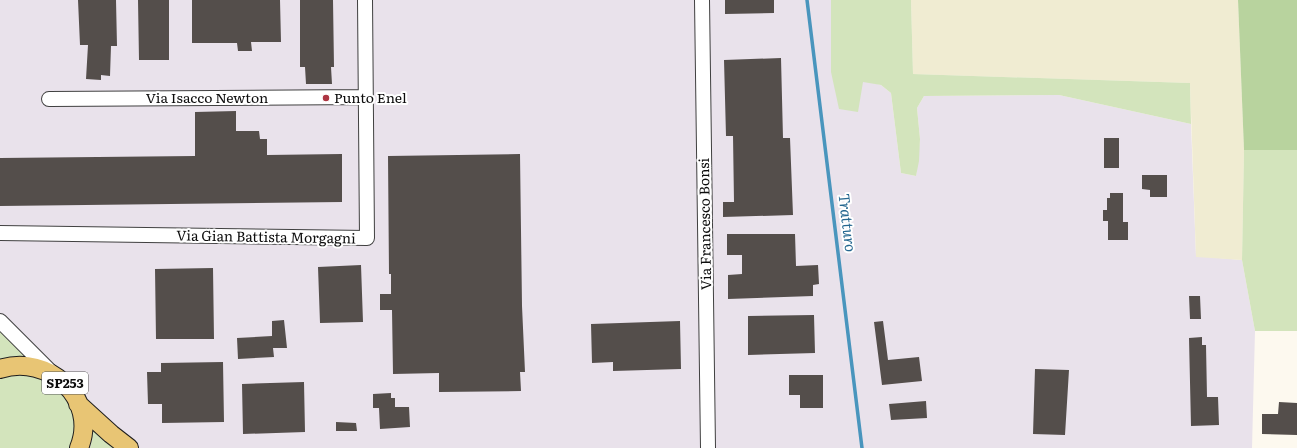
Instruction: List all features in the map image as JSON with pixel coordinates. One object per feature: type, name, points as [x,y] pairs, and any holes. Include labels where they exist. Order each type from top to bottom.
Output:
[{"type":"main road","name":"SP253","points":[[0,369],[25,365],[35,367],[53,374],[68,387],[78,404],[82,417],[83,431],[79,448]]},
{"type":"main road","name":"SP253","points":[[78,404],[129,448]]},
{"type":"street","name":"Via Gian Battista Morgagni","points":[[0,233],[367,238],[365,0]]},
{"type":"street","name":"Via Francesco Bonsi","points":[[702,0],[708,448]]},
{"type":"street","name":"Via Isacco Newton","points":[[49,99],[366,97]]},
{"type":"street","points":[[0,321],[53,374]]},
{"type":"shaded area","points":[[0,0],[831,0],[831,72],[881,85],[891,93],[901,173],[916,176],[920,139],[917,108],[924,96],[1059,95],[1191,124],[1196,256],[1242,260],[1255,331],[1252,448],[0,448]]},
{"type":"shaded area","points":[[911,0],[1238,0],[1244,150],[1242,260],[1196,257],[1190,83],[913,74]]},
{"type":"green space","points":[[831,0],[911,0],[913,74],[1190,83],[1191,124],[1059,95],[924,96],[917,108],[920,139],[919,161],[916,176],[901,173],[891,93],[881,85],[863,82],[858,112],[839,109],[831,72]]},
{"type":"green space","points":[[1238,0],[1297,0],[1297,150],[1244,150]]},
{"type":"green space","points":[[1244,150],[1297,150],[1297,331],[1255,331],[1242,260]]},
{"type":"green space","points":[[0,329],[27,356],[0,360]]},
{"type":"green space","points":[[29,373],[57,386],[74,412],[76,427],[72,448],[0,448],[0,377]]},
{"type":"green space","points":[[93,423],[119,448],[90,448]]},
{"type":"building","points":[[78,0],[116,0],[117,46],[111,46],[110,76],[101,75],[101,80],[86,79],[88,45],[80,45]]},
{"type":"building","points":[[138,0],[169,0],[169,60],[139,60]]},
{"type":"building","points":[[192,0],[280,0],[281,42],[251,42],[252,51],[238,51],[237,43],[192,43]]},
{"type":"building","points":[[300,0],[333,0],[334,67],[331,67],[332,84],[306,84],[305,67],[300,67]]},
{"type":"building","points":[[725,0],[774,0],[774,13],[725,14]]},
{"type":"building","points":[[781,58],[783,138],[790,138],[793,215],[723,217],[723,202],[734,202],[733,136],[726,136],[724,60]]},
{"type":"building","points":[[236,111],[236,131],[259,131],[260,139],[267,139],[267,155],[342,154],[342,202],[0,206],[0,158],[195,156],[195,112]]},
{"type":"building","points":[[1104,138],[1119,138],[1119,168],[1104,168]]},
{"type":"building","points":[[520,154],[522,306],[525,372],[520,372],[521,391],[439,392],[439,373],[393,374],[392,310],[380,310],[380,294],[391,294],[391,274],[389,274],[388,156]]},
{"type":"building","points":[[1142,175],[1167,175],[1167,197],[1150,197],[1150,190],[1142,189]]},
{"type":"building","points":[[1110,193],[1123,193],[1123,222],[1128,222],[1128,240],[1108,240],[1108,221],[1103,221],[1103,210],[1107,210],[1107,198],[1110,198]]},
{"type":"building","points":[[727,234],[795,234],[796,266],[818,265],[819,284],[813,285],[813,296],[728,299],[728,275],[742,274],[742,255],[727,255]]},
{"type":"building","points":[[361,265],[363,322],[320,323],[318,267]]},
{"type":"building","points":[[213,268],[214,339],[156,339],[155,269]]},
{"type":"building","points":[[1189,296],[1200,296],[1201,319],[1190,319]]},
{"type":"building","points":[[814,315],[815,353],[748,355],[748,316]]},
{"type":"building","points":[[284,320],[287,348],[273,348],[274,357],[238,359],[237,338],[272,336],[272,321]]},
{"type":"building","points":[[680,321],[681,369],[613,371],[613,362],[592,363],[591,324]]},
{"type":"building","points":[[883,321],[888,360],[919,357],[922,381],[882,385],[874,322]]},
{"type":"building","points":[[1202,337],[1202,345],[1206,345],[1207,397],[1218,397],[1219,425],[1191,426],[1189,338]]},
{"type":"building","points":[[223,362],[224,422],[162,423],[162,404],[148,404],[147,372],[161,372],[161,363]]},
{"type":"building","points":[[1035,369],[1069,370],[1065,435],[1033,434]]},
{"type":"building","points":[[789,375],[823,375],[823,408],[800,408],[800,395],[789,395]]},
{"type":"building","points":[[304,382],[305,432],[243,434],[242,384]]},
{"type":"building","points":[[391,393],[391,398],[395,398],[395,407],[409,407],[410,427],[380,429],[379,408],[373,408],[373,394]]},
{"type":"building","points":[[926,401],[927,418],[891,420],[889,404]]},
{"type":"building","points":[[1279,402],[1297,403],[1297,435],[1262,434],[1262,414],[1278,414]]},
{"type":"building","points":[[336,422],[356,423],[357,431],[336,431]]},
{"type":"waterway","name":"Tratturo","points":[[807,0],[862,448]]},
{"type":"place","name":"Punto Enel","points":[[326,98]]}]
